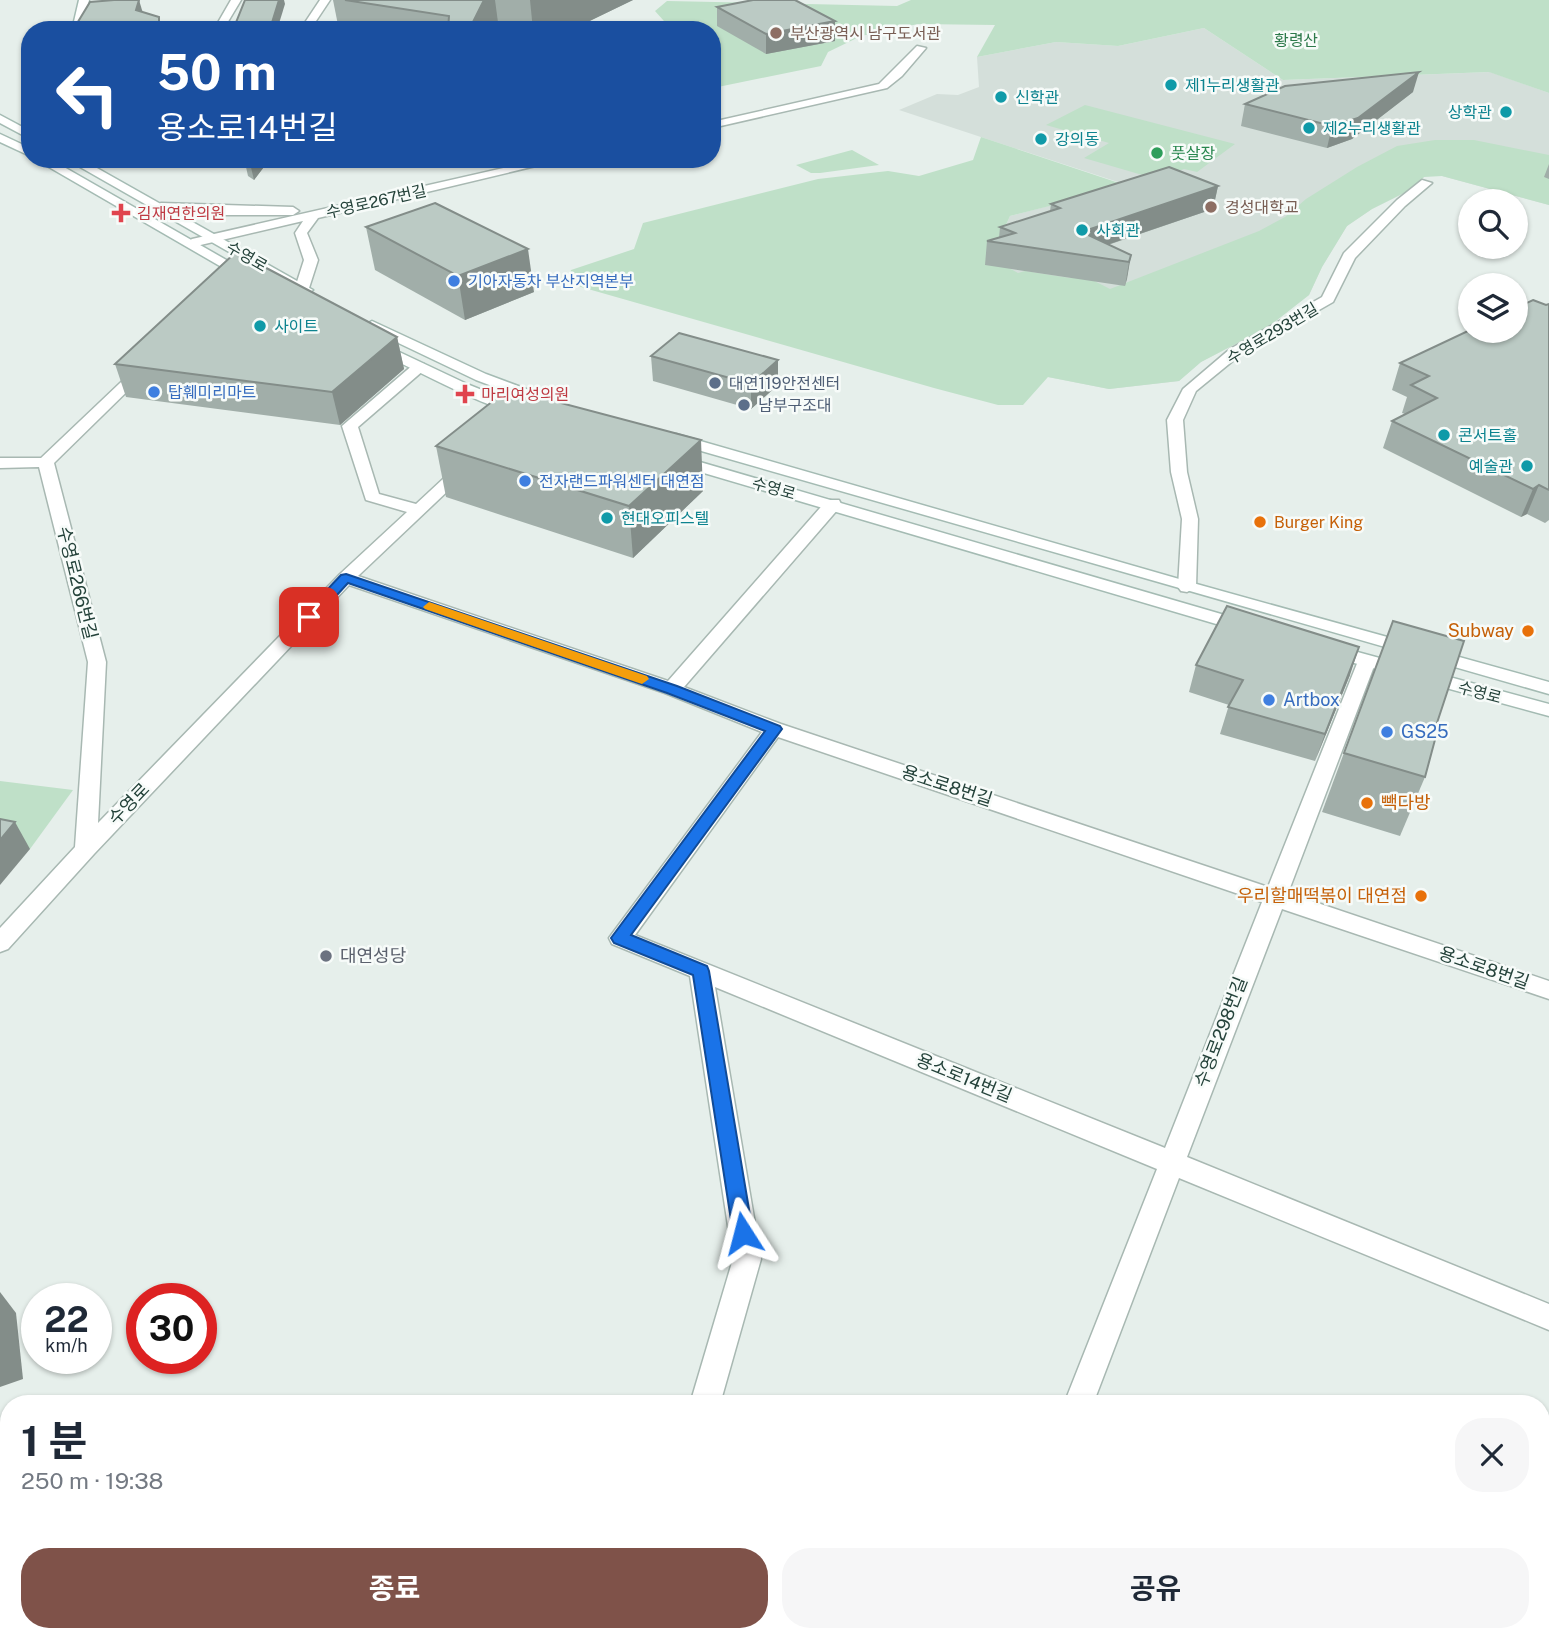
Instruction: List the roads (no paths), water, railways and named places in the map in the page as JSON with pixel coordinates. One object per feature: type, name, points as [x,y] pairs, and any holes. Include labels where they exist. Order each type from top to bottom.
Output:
[{"type":"street","points":[[79,21],[84,0]]},
{"type":"street","points":[[224,21],[236,0]]},
{"type":"street","points":[[311,21],[325,0]]},
{"type":"street","points":[[721,123],[883,86],[898,74],[921,48]]},
{"type":"street","points":[[0,118],[21,129]]},
{"type":"street","points":[[5,139],[21,148]]},
{"type":"street","name":"수영로","points":[[57,168],[192,243],[238,278],[267,287]]},
{"type":"street","name":"수영로","points":[[95,168],[320,298]]},
{"type":"street","name":"수영로267번길","points":[[192,243],[520,168]]},
{"type":"street","name":"수영로293번길","points":[[1187,587],[1190,519],[1179,472],[1175,420],[1190,389],[1236,352],[1328,299],[1349,256],[1401,203],[1426,183]]},
{"type":"street","points":[[161,208],[226,211],[344,209]]},
{"type":"street","points":[[302,288],[311,260],[301,233],[313,216]]},
{"type":"street","points":[[356,317],[450,363],[560,406]]},
{"type":"street","points":[[359,337],[525,417]]},
{"type":"street","points":[[2,466],[46,462],[154,358]]},
{"type":"street","points":[[419,367],[350,426],[372,497],[419,510]]},
{"type":"street","name":"수영로","points":[[664,436],[1549,688]]},
{"type":"street","name":"수영로","points":[[663,456],[1264,632]]},
{"type":"street","name":"수영로","points":[[86,849],[346,578],[477,457]]},
{"type":"street","name":"수영로266번길","points":[[46,462],[97,662],[86,849]]},
{"type":"street","points":[[672,689],[833,505]]},
{"type":"street","name":"용소로8번길","points":[[346,578],[672,689],[775,729],[1274,895],[1549,990]]},
{"type":"street","name":"수영로","points":[[1315,646],[1549,710]]},
{"type":"street","name":"수영로298번길","points":[[1081,1395],[1367,661]]},
{"type":"street","name":"용소로14번길","points":[[775,729],[620,938],[1549,1317]]},
{"type":"street","points":[[0,943],[86,849]]},
{"type":"street","points":[[701,971],[747,1259],[708,1395]]},
{"type":"place","name":"부산광역시 남구도서관","points":[[776,33]]},
{"type":"place","name":"제1누리생활관","points":[[1171,85]]},
{"type":"place","name":"신학관","points":[[1001,97]]},
{"type":"place","name":"상학관","points":[[1506,112]]},
{"type":"place","name":"제2누리생활관","points":[[1309,128]]},
{"type":"place","name":"강의동","points":[[1041,139]]},
{"type":"place","name":"풋살장","points":[[1157,153]]},
{"type":"place","name":"경성대학교","points":[[1211,207]]},
{"type":"place","name":"김재연한의원","points":[[121,213]]},
{"type":"place","name":"사회관","points":[[1082,230]]},
{"type":"place","name":"기아자동차 부산지역본부","points":[[454,281]]},
{"type":"place","name":"사이트","points":[[260,326]]},
{"type":"place","name":"대연119안전센터","points":[[715,383]]},
{"type":"place","name":"탑훼미리마트","points":[[154,392]]},
{"type":"place","name":"마리여성의원","points":[[465,394]]},
{"type":"place","name":"남부구조대","points":[[744,405]]},
{"type":"place","name":"콘서트홀","points":[[1444,435]]},
{"type":"place","name":"예술관","points":[[1527,466]]},
{"type":"place","name":"전자랜드파워센터 대연점","points":[[525,481]]},
{"type":"place","name":"현대오피스텔","points":[[607,518]]},
{"type":"place","name":"Burger King","points":[[1260,522]]},
{"type":"place","name":"Subway","points":[[1528,631]]},
{"type":"place","name":"Artbox","points":[[1269,700]]},
{"type":"place","name":"GS25","points":[[1387,732]]},
{"type":"place","name":"빽다방","points":[[1367,803]]},
{"type":"place","name":"우리할매떡볶이 대연점","points":[[1421,896]]},
{"type":"place","name":"대연성당","points":[[326,956]]},
{"type":"park label","name":"황령산","points":[[1296,40]]}]
